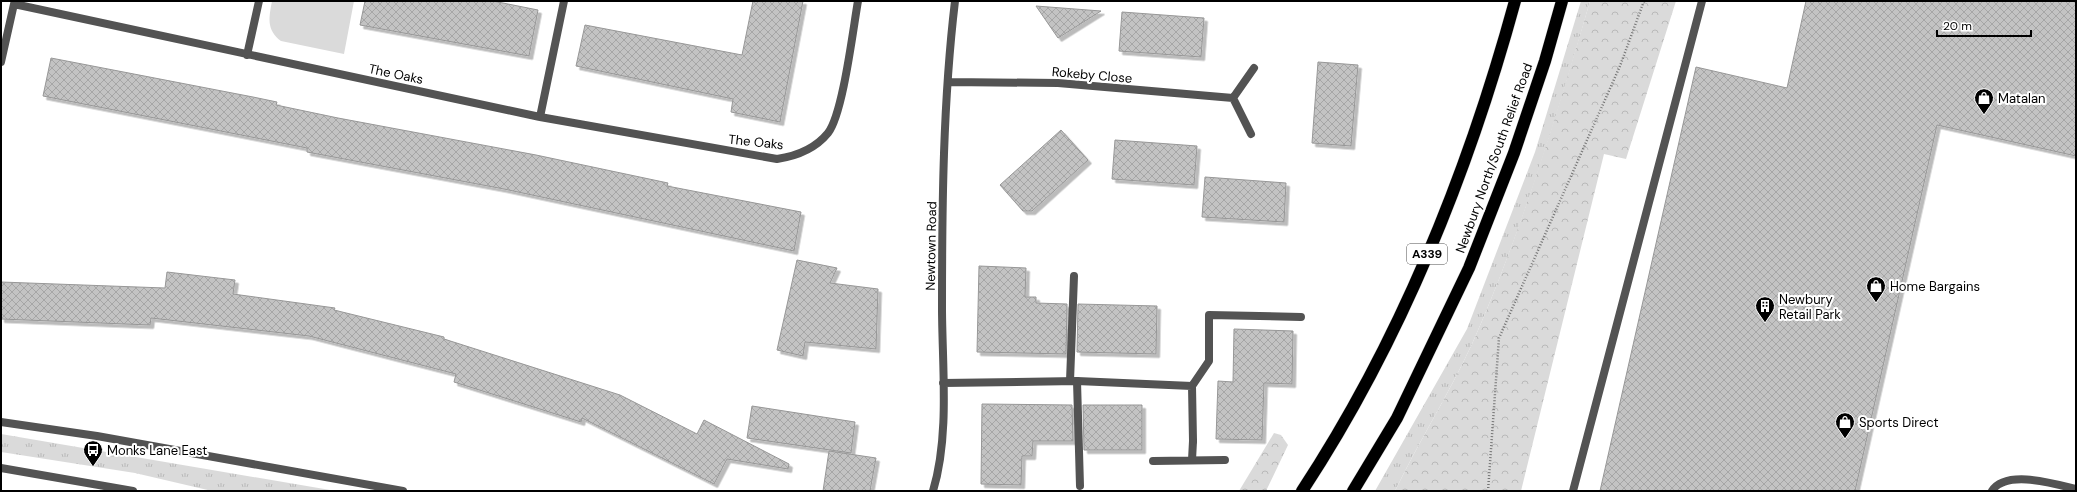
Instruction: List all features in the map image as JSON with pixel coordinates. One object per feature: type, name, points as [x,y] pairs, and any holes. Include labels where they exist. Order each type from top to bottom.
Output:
[{"type":"highway","name":"Newbury North/South Relief Road","points":[[1302,491],[1355,403],[1394,330],[1468,150],[1499,61],[1515,1]]},
{"type":"highway","name":"Newbury North/South Relief Road","points":[[1353,491],[1397,418],[1469,268],[1514,153],[1545,61],[1562,1]]},
{"type":"street","points":[[247,55],[259,1]]},
{"type":"street","points":[[540,117],[564,1]]},
{"type":"street","name":"The Oaks","points":[[1,62],[14,3],[247,55],[540,117],[777,159],[794,157],[819,142],[828,132],[835,118],[858,1]]},
{"type":"street","name":"Newtown Road","points":[[933,491],[939,463],[942,431],[944,159],[948,82],[955,1]]},
{"type":"street","points":[[1573,491],[1702,1]]},
{"type":"street","points":[[1251,134],[1233,98],[1254,68]]},
{"type":"street","name":"Rokeby Close","points":[[948,82],[1058,83],[1195,96],[1233,98]]},
{"type":"street","points":[[1074,276],[1073,381],[1080,486]]},
{"type":"street","points":[[1192,460],[1192,386],[1209,361],[1209,315],[1301,317]]},
{"type":"street","points":[[943,383],[1073,381],[1192,386]]},
{"type":"street","points":[[1,422],[97,436],[403,491]]},
{"type":"street","points":[[1153,461],[1225,460]]},
{"type":"street","points":[[1,468],[133,491]]},
{"type":"street","points":[[1992,491],[2000,483],[2015,480],[2034,481],[2076,489]]},
{"type":"path","points":[[1488,491],[1499,338],[1620,66],[1644,1]]},
{"type":"green space","points":[[272,1],[354,1],[344,54],[281,41],[276,37],[271,28],[270,12]]},
{"type":"green space","points":[[1581,1],[1590,1],[1565,88],[1522,217],[1490,302],[1463,363],[1395,491],[1375,491],[1467,329],[1535,152]]},
{"type":"green space","points":[[1590,1],[1676,1],[1626,159],[1604,154],[1521,491],[1395,491],[1463,363],[1490,302],[1537,174]]},
{"type":"green space","points":[[1274,433],[1281,435],[1288,445],[1266,491],[1239,491]]},
{"type":"green space","points":[[1,434],[336,491],[212,491],[135,473],[1,452]]},
{"type":"building","points":[[365,1],[493,1],[538,10],[529,56],[360,25]]},
{"type":"building","points":[[753,1],[803,1],[780,122],[731,112],[733,99],[576,66],[585,25],[742,55]]},
{"type":"building","name":"Newbury Retail Park","points":[[1806,1],[2076,1],[2076,156],[1937,125],[1855,491],[1600,491],[1696,67],[1787,88]]},
{"type":"building","points":[[1036,6],[1101,11],[1058,38]]},
{"type":"building","points":[[1122,12],[1204,18],[1201,57],[1119,51]]},
{"type":"building","points":[[51,58],[277,102],[276,105],[338,118],[536,155],[668,183],[667,186],[801,212],[794,251],[504,189],[307,152],[307,148],[43,96]]},
{"type":"building","points":[[1318,62],[1358,65],[1351,146],[1312,143]]},
{"type":"building","points":[[1061,130],[1088,160],[1032,211],[1023,211],[1000,185]]},
{"type":"building","points":[[1115,140],[1197,146],[1194,185],[1112,179]]},
{"type":"building","points":[[1205,177],[1286,183],[1284,222],[1202,217]]},
{"type":"building","points":[[797,260],[837,268],[830,283],[878,289],[876,349],[805,342],[803,356],[777,350]]},
{"type":"building","points":[[979,266],[1026,268],[1025,297],[1036,297],[1036,303],[1067,304],[1066,354],[977,352]]},
{"type":"building","points":[[167,272],[235,280],[233,294],[335,308],[334,310],[444,337],[444,339],[620,395],[697,434],[704,420],[789,464],[788,469],[727,459],[714,484],[582,418],[581,422],[454,382],[456,374],[309,336],[151,318],[150,325],[1,319],[1,282],[165,288]]},
{"type":"building","points":[[1078,304],[1157,306],[1156,354],[1077,352]]},
{"type":"building","points":[[1234,329],[1293,331],[1292,384],[1264,383],[1262,440],[1216,439],[1218,381],[1233,382]]},
{"type":"building","points":[[982,404],[1072,405],[1073,441],[1033,441],[1032,456],[1022,456],[1021,485],[981,484]]},
{"type":"building","points":[[1083,405],[1142,405],[1142,450],[1084,450]]},
{"type":"building","points":[[752,406],[855,422],[851,453],[747,438]]},
{"type":"building","points":[[829,451],[876,458],[870,491],[823,491]]},
{"type":"place","name":"Matalan","points":[[1984,115]]},
{"type":"place","name":"Home Bargains","points":[[1876,303]]},
{"type":"place","name":"Newbury Retail Park","points":[[1765,323]]},
{"type":"place","name":"Sports Direct","points":[[1845,439]]},
{"type":"place","name":"Monks Lane East","points":[[93,467]]}]
